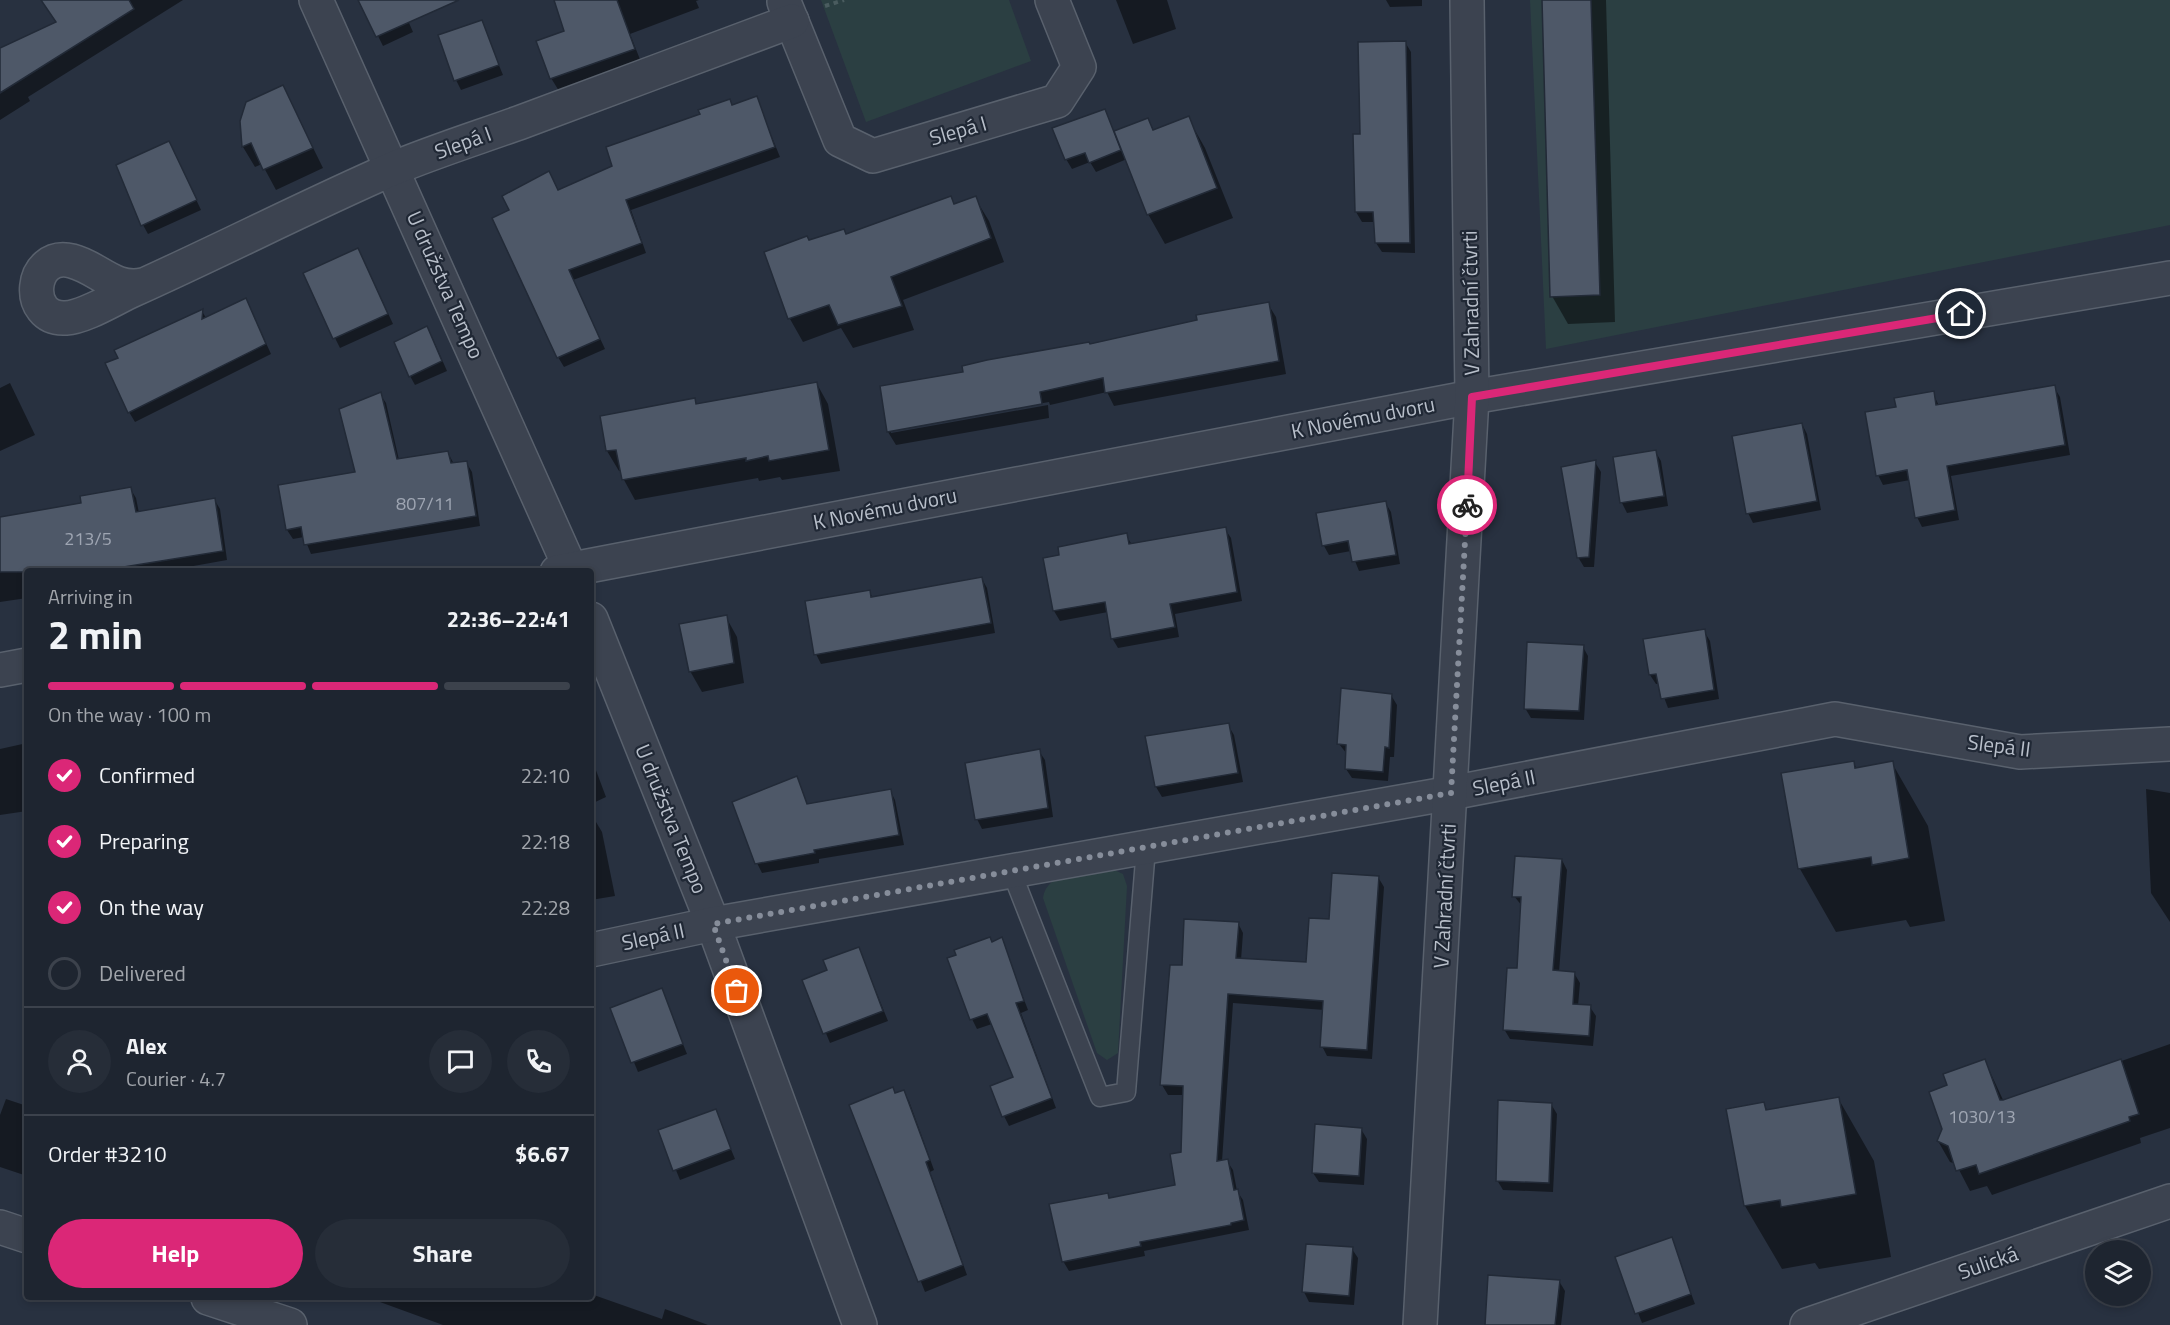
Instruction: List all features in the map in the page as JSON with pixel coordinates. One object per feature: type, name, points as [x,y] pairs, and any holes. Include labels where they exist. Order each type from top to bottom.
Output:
[{"type":"street","name":"U družstva Tempo","points":[[316,0],[394,169],[566,568]]},
{"type":"street","name":"Slepá I","points":[[143,285],[394,169],[788,11],[840,140],[873,156],[1058,101],[1079,67],[1052,0]]},
{"type":"street","name":"V Zahradní čtvrti","points":[[1420,1325],[1472,397],[1467,0]]},
{"type":"street","name":"K Novému dvoru","points":[[583,568],[1472,397],[2170,278]]},
{"type":"street","name":"U družstva Tempo","points":[[594,626],[713,924],[860,1325]]},
{"type":"street","points":[[0,670],[24,666]]},
{"type":"street","name":"Slepá II","points":[[594,949],[713,924],[1012,873],[1451,793],[1834,719],[2020,752],[2170,744]]},
{"type":"street","name":"Sulická","points":[[1807,1325],[2170,1201]]},
{"type":"street","points":[[0,1227],[24,1235]]},
{"type":"street","points":[[214,1300],[290,1325]]},
{"type":"lane","points":[[1012,873],[1100,1097],[1126,1092],[1146,848]]},
{"type":"green space","points":[[821,0],[1009,0],[1031,61],[866,122]]},
{"type":"green space","points":[[1530,0],[2170,0],[2170,225],[1546,349]]},
{"type":"green space","points":[[1110,868],[1123,874],[1127,886],[1118,1053],[1107,1060],[1097,1053],[1043,898],[1046,889],[1060,877]]},
{"type":"building","points":[[41,0],[129,0],[134,9],[0,93],[0,48],[56,22]]},
{"type":"building","points":[[358,0],[459,0],[376,37]]},
{"type":"building","points":[[554,0],[617,0],[635,49],[550,79],[536,41],[564,31]]},
{"type":"building","points":[[1542,0],[1591,0],[1600,295],[1550,297]]},
{"type":"building","points":[[482,20],[499,65],[454,81],[438,35]]},
{"type":"building","points":[[1406,41],[1410,243],[1375,243],[1373,212],[1355,212],[1353,134],[1360,134],[1358,42]]},
{"type":"building","points":[[283,85],[313,148],[263,170],[251,143],[242,147],[240,121],[246,102]]},
{"type":"building","points":[[757,96],[775,147],[626,200],[642,243],[569,270],[600,339],[557,358],[492,218],[509,210],[502,196],[549,171],[558,190],[612,166],[606,147],[700,114],[698,110],[730,99],[732,105]]},
{"type":"building","points":[[1105,109],[1121,150],[1089,163],[1085,153],[1065,160],[1052,128]]},
{"type":"building","points":[[1189,116],[1217,188],[1147,215],[1114,131],[1148,118],[1153,130]]},
{"type":"building","points":[[169,141],[197,200],[141,226],[116,165]]},
{"type":"building","points":[[951,196],[954,204],[976,196],[991,238],[891,277],[902,306],[838,325],[829,305],[788,319],[764,252],[807,236],[809,240],[844,229],[846,234]]},
{"type":"building","points":[[358,248],[388,314],[333,339],[303,273]]},
{"type":"building","points":[[246,298],[266,344],[128,413],[105,363],[118,358],[114,350],[203,309],[202,319]]},
{"type":"building","points":[[1269,302],[1279,361],[1105,393],[1103,378],[1040,392],[1042,404],[887,432],[880,386],[963,372],[962,366],[987,360],[1089,342],[1090,344],[1197,320],[1196,315]]},
{"type":"building","points":[[427,326],[442,361],[409,377],[394,342]]},
{"type":"building","points":[[817,382],[829,450],[769,461],[768,456],[746,461],[746,458],[622,480],[616,450],[606,451],[600,416],[695,398],[696,404]]},
{"type":"building","points":[[2055,385],[2065,445],[1947,466],[1955,510],[1915,518],[1907,470],[1876,476],[1865,412],[1896,407],[1894,398],[1934,391],[1936,405]]},
{"type":"building","points":[[381,392],[397,459],[448,451],[451,463],[467,461],[476,516],[304,545],[301,527],[286,530],[278,485],[355,472],[339,409]]},
{"type":"building","points":[[1802,423],[1817,501],[1746,514],[1732,436]]},
{"type":"building","points":[[1656,450],[1664,496],[1620,503],[1613,457]]},
{"type":"building","points":[[1596,460],[1589,557],[1577,558],[1561,467]]},
{"type":"building","points":[[131,487],[136,512],[215,498],[223,551],[118,568],[24,568],[24,572],[0,572],[0,517],[81,503],[80,496]]},
{"type":"building","points":[[1386,501],[1396,555],[1352,562],[1348,541],[1322,546],[1316,513]]},
{"type":"building","points":[[1226,527],[1237,592],[1170,604],[1175,627],[1111,639],[1105,602],[1053,611],[1043,558],[1059,555],[1058,547],[1127,533],[1129,544]]},
{"type":"building","points":[[982,577],[991,623],[814,655],[805,601],[870,590],[871,597]]},
{"type":"building","points":[[727,615],[734,663],[689,672],[679,624]]},
{"type":"building","points":[[1705,629],[1714,690],[1661,699],[1656,674],[1649,675],[1643,639]]},
{"type":"building","points":[[1527,642],[1584,645],[1579,711],[1524,709]]},
{"type":"building","points":[[1341,688],[1392,694],[1389,748],[1385,747],[1383,772],[1345,769],[1346,745],[1337,744]]},
{"type":"building","points":[[1229,723],[1238,773],[1155,787],[1145,736]]},
{"type":"building","points":[[1040,749],[1048,808],[975,820],[965,763]]},
{"type":"building","points":[[1854,761],[1855,768],[1893,761],[1909,858],[1872,865],[1871,857],[1798,869],[1781,773]]},
{"type":"building","points":[[797,776],[807,804],[891,789],[899,835],[814,850],[815,853],[755,864],[732,802]]},
{"type":"building","points":[[1515,856],[1562,859],[1553,970],[1575,972],[1573,1004],[1591,1005],[1589,1036],[1503,1030],[1507,968],[1517,968],[1521,897],[1512,897]]},
{"type":"building","points":[[1332,873],[1379,876],[1367,1050],[1320,1047],[1323,1001],[1228,994],[1217,1161],[1228,1159],[1234,1190],[1238,1189],[1244,1220],[1231,1223],[1231,1225],[1140,1242],[1141,1246],[1062,1262],[1049,1204],[1108,1193],[1109,1198],[1175,1185],[1170,1154],[1181,1152],[1183,1086],[1160,1085],[1170,965],[1182,965],[1184,919],[1239,922],[1236,958],[1306,962],[1309,918],[1329,919]]},
{"type":"building","points":[[990,937],[992,942],[1002,937],[1024,1001],[1016,1003],[1052,1098],[1002,1117],[990,1086],[1013,1077],[987,1014],[970,1020],[947,958],[956,955],[954,950]]},
{"type":"building","points":[[859,947],[883,1011],[823,1034],[802,980],[827,970],[823,960]]},
{"type":"building","points":[[662,988],[683,1044],[631,1063],[610,1008]]},
{"type":"building","points":[[1985,1059],[2000,1100],[2003,1100],[2121,1059],[2139,1114],[2129,1117],[2130,1121],[1979,1174],[1976,1165],[1956,1171],[1948,1146],[1937,1141],[1942,1129],[1929,1092],[1947,1085],[1943,1074]]},
{"type":"building","points":[[893,1087],[895,1093],[904,1090],[930,1160],[926,1162],[963,1265],[918,1282],[849,1105]]},
{"type":"building","points":[[1839,1097],[1856,1194],[1781,1207],[1780,1200],[1744,1206],[1726,1109],[1764,1102],[1766,1110]]},
{"type":"building","points":[[1498,1100],[1552,1103],[1549,1183],[1496,1181]]},
{"type":"building","points":[[716,1109],[731,1149],[673,1171],[658,1130]]},
{"type":"building","points":[[1315,1124],[1362,1128],[1359,1176],[1312,1173]]},
{"type":"building","points":[[1672,1237],[1691,1294],[1635,1314],[1615,1257]]},
{"type":"building","points":[[1306,1244],[1353,1247],[1349,1296],[1302,1292]]},
{"type":"building","points":[[1488,1275],[1560,1280],[1555,1325],[1485,1325]]},
{"type":"way so far","points":[[737,991],[713,924],[1012,873],[1451,793],[1467,505]]},
{"type":"route","points":[[1467,505],[1472,397],[1961,314]]}]
